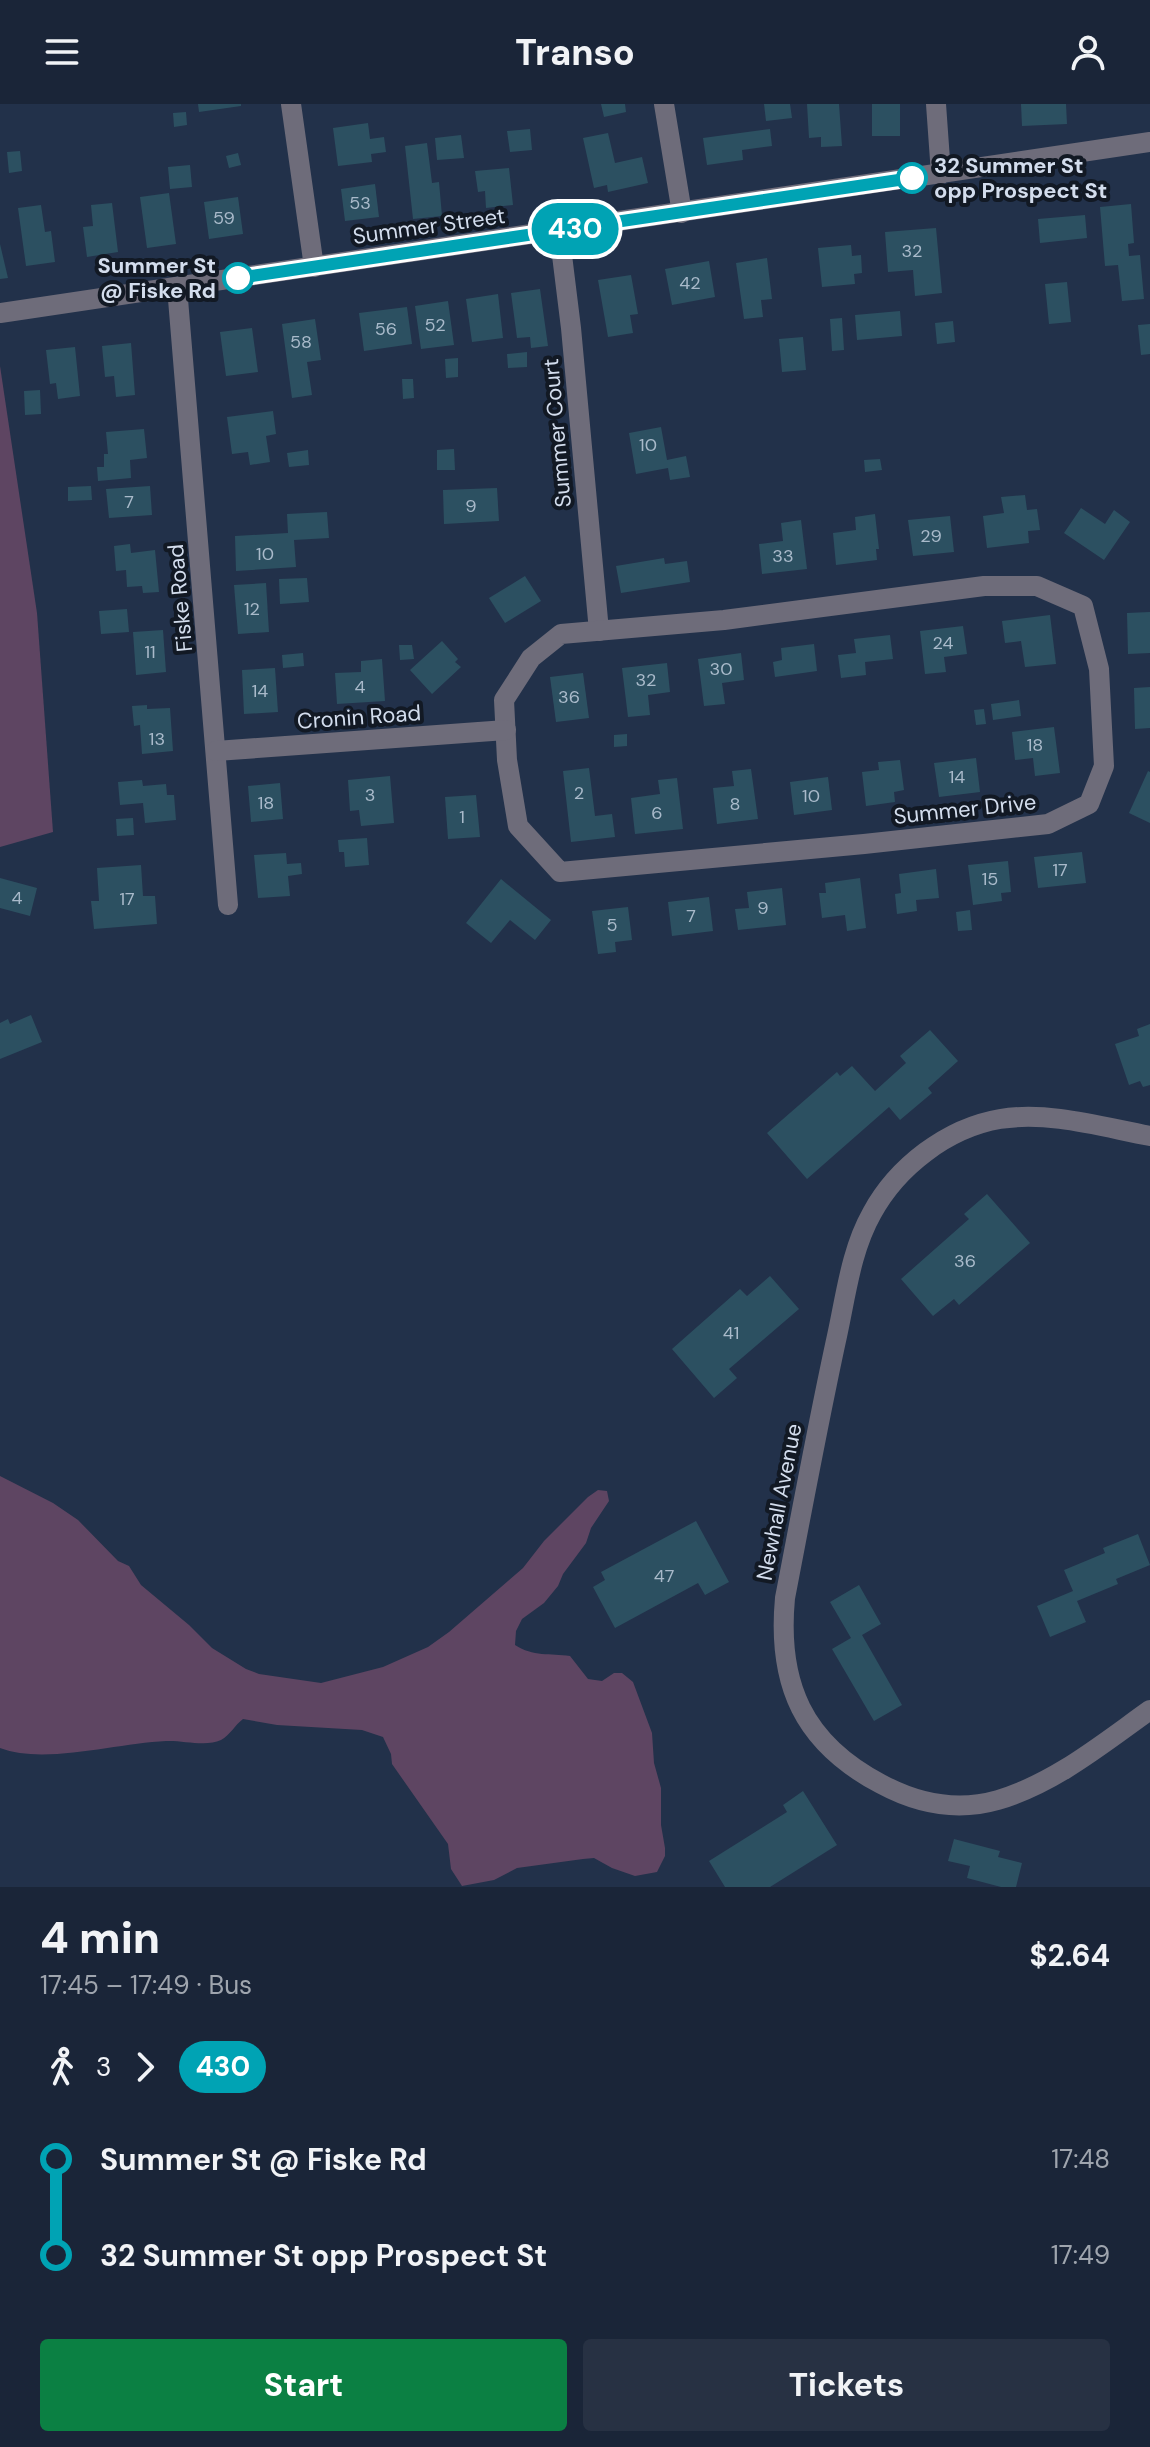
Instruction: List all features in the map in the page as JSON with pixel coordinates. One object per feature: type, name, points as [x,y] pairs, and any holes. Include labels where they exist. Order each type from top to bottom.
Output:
[{"type":"street","points":[[291,104],[314,267]]},
{"type":"street","points":[[664,104],[682,213]]},
{"type":"street","points":[[936,104],[941,174]]},
{"type":"street","name":"Summer Street","points":[[0,313],[1150,142]]},
{"type":"street","name":"Summer Court","points":[[559,231],[573,343],[599,631]]},
{"type":"street","name":"Fiske Road","points":[[177,287],[228,905]]},
{"type":"street","name":"Summer Drive","points":[[984,586],[1037,586],[1083,606],[1099,669],[1104,766],[1089,804],[1048,824],[560,872],[518,826],[507,760],[504,700],[531,658],[561,634],[599,631],[724,620],[984,586]]},
{"type":"street","name":"Cronin Road","points":[[216,751],[506,730]]},
{"type":"street","name":"Newhall Avenue","points":[[1150,1136],[1062,1120],[1001,1119],[979,1124],[929,1150],[903,1171],[885,1192],[870,1216],[850,1275],[785,1598],[782,1629],[790,1681],[813,1731],[845,1764],[921,1803],[973,1804],[996,1801],[1022,1792],[1098,1748],[1150,1710]]},
{"type":"shaded area","points":[[0,366],[37,613],[53,832],[0,847]]},
{"type":"shaded area","points":[[0,1476],[53,1503],[78,1520],[118,1561],[129,1566],[141,1585],[212,1648],[259,1674],[321,1683],[383,1667],[428,1647],[523,1568],[544,1541],[588,1497],[598,1490],[607,1491],[609,1501],[591,1528],[586,1543],[544,1603],[522,1619],[516,1631],[515,1645],[535,1653],[570,1656],[588,1679],[602,1681],[614,1673],[622,1673],[633,1682],[652,1733],[654,1763],[661,1788],[665,1856],[657,1872],[635,1876],[594,1858],[517,1868],[494,1880],[462,1886],[451,1869],[448,1844],[392,1764],[383,1737],[362,1730],[277,1725],[243,1719],[224,1738],[208,1743],[166,1741],[59,1754],[18,1753],[0,1748]]},
{"type":"building","points":[[198,104],[241,104],[241,106],[199,112]]},
{"type":"building","points":[[601,104],[625,104],[626,112],[604,117]]},
{"type":"building","points":[[764,104],[790,104],[792,118],[766,121]]},
{"type":"building","points":[[807,104],[839,104],[842,146],[821,147],[821,137],[809,138]]},
{"type":"building","points":[[872,104],[900,104],[900,136],[872,136]]},
{"type":"building","points":[[1021,104],[1066,104],[1067,124],[1022,126]]},
{"type":"building","points":[[186,112],[187,125],[174,127],[173,113]]},
{"type":"building","points":[[368,123],[370,139],[384,137],[386,152],[371,154],[372,162],[338,166],[333,128]]},
{"type":"building","points":[[530,129],[532,150],[510,152],[507,131]]},
{"type":"building","points":[[770,129],[772,146],[742,150],[743,160],[707,165],[703,138]]},
{"type":"building","points":[[608,133],[615,163],[642,157],[648,183],[608,192],[607,185],[594,188],[583,138]]},
{"type":"building","points":[[461,135],[464,158],[437,160],[435,138]]},
{"type":"building","points":[[427,143],[432,183],[439,182],[442,216],[413,219],[405,146]]},
{"type":"building","points":[[20,151],[22,171],[9,173],[7,152]]},
{"type":"building","points":[[238,153],[241,165],[229,168],[226,156]]},
{"type":"building","points":[[190,165],[192,187],[170,189],[168,167]]},
{"type":"building","points":[[509,168],[513,205],[486,208],[485,191],[478,192],[475,171]]},
{"type":"building","points":[[375,184],[379,217],[345,221],[341,189]]},
{"type":"building","points":[[169,193],[176,244],[147,248],[140,197]]},
{"type":"building","points":[[238,197],[243,234],[209,239],[204,202]]},
{"type":"building","points":[[112,203],[118,252],[87,257],[83,227],[93,226],[91,205]]},
{"type":"building","points":[[1131,204],[1134,243],[1128,244],[1129,256],[1140,255],[1144,299],[1122,301],[1118,265],[1105,266],[1100,207]]},
{"type":"building","points":[[41,205],[45,232],[51,231],[55,262],[26,266],[18,208]]},
{"type":"building","points":[[1085,215],[1087,238],[1040,243],[1038,219]]},
{"type":"building","points":[[936,228],[942,293],[915,296],[913,270],[888,272],[885,232]]},
{"type":"building","points":[[0,244],[8,278],[0,279]]},
{"type":"building","points":[[851,245],[852,256],[861,255],[862,273],[854,274],[855,284],[822,287],[818,248]]},
{"type":"building","points":[[767,258],[772,299],[761,300],[763,317],[744,319],[736,263]]},
{"type":"building","points":[[709,261],[715,297],[672,305],[665,269]]},
{"type":"building","points":[[631,275],[638,314],[630,315],[633,333],[608,337],[598,280]]},
{"type":"building","points":[[1067,282],[1071,322],[1049,324],[1045,284]]},
{"type":"building","points":[[540,289],[548,346],[531,348],[530,337],[517,338],[511,293]]},
{"type":"building","points":[[498,294],[503,338],[472,342],[466,299]]},
{"type":"building","points":[[448,301],[454,345],[421,349],[415,306]]},
{"type":"building","points":[[407,307],[412,344],[364,351],[359,313]]},
{"type":"building","points":[[900,311],[902,336],[857,340],[855,315]]},
{"type":"building","points":[[842,318],[844,350],[832,351],[830,319]]},
{"type":"building","points":[[315,319],[321,360],[307,362],[312,395],[292,398],[282,324]]},
{"type":"building","points":[[953,321],[955,342],[937,344],[935,323]]},
{"type":"building","points":[[1150,324],[1150,354],[1141,355],[1138,325]]},
{"type":"building","points":[[252,328],[258,372],[226,376],[220,332]]},
{"type":"building","points":[[803,337],[806,370],[782,372],[779,339]]},
{"type":"building","points":[[131,343],[135,395],[116,397],[114,376],[105,377],[102,346]]},
{"type":"building","points":[[75,347],[80,396],[58,399],[56,383],[50,384],[46,350]]},
{"type":"building","points":[[527,352],[527,367],[508,368],[507,354]]},
{"type":"building","points":[[458,358],[458,377],[446,378],[445,359]]},
{"type":"building","points":[[402,379],[413,379],[414,398],[403,399]]},
{"type":"building","points":[[40,390],[41,414],[25,415],[24,391]]},
{"type":"building","points":[[273,411],[276,434],[266,436],[270,462],[250,465],[248,452],[232,454],[227,417]]},
{"type":"building","points":[[661,427],[667,460],[686,456],[690,477],[670,480],[668,468],[636,474],[629,433]]},
{"type":"building","points":[[144,429],[147,458],[130,460],[131,478],[98,481],[97,467],[104,467],[104,454],[108,454],[106,432]]},
{"type":"building","points":[[454,449],[455,470],[437,470],[437,450]]},
{"type":"building","points":[[308,450],[309,465],[289,467],[287,453]]},
{"type":"building","points":[[880,459],[882,470],[865,472],[864,460]]},
{"type":"building","points":[[91,486],[92,500],[68,501],[68,487]]},
{"type":"building","points":[[150,486],[152,515],[109,518],[106,489]]},
{"type":"building","points":[[497,488],[499,521],[444,524],[443,490]]},
{"type":"building","points":[[1025,495],[1027,510],[1037,509],[1040,530],[1028,531],[1029,543],[987,548],[983,516],[1004,513],[1001,497]]},
{"type":"building","points":[[1081,508],[1105,524],[1114,510],[1130,522],[1104,560],[1064,533]]},
{"type":"building","points":[[327,512],[329,538],[294,540],[296,567],[236,571],[235,536],[288,533],[287,514]]},
{"type":"building","points":[[875,514],[879,549],[876,549],[877,560],[836,565],[833,533],[856,530],[855,517]]},
{"type":"building","points":[[950,516],[954,552],[913,556],[908,520]]},
{"type":"building","points":[[801,520],[807,569],[762,574],[759,544],[783,541],[781,523]]},
{"type":"building","points":[[130,544],[131,553],[155,550],[159,592],[143,593],[142,586],[127,587],[126,570],[116,571],[114,546]]},
{"type":"building","points":[[664,558],[665,564],[687,561],[690,582],[621,593],[616,566]]},
{"type":"building","points":[[525,576],[541,601],[505,623],[489,598]]},
{"type":"building","points":[[307,578],[309,602],[280,604],[279,579]]},
{"type":"building","points":[[266,583],[269,632],[238,634],[234,585]]},
{"type":"building","points":[[127,609],[129,632],[101,634],[99,611]]},
{"type":"building","points":[[1150,612],[1150,653],[1128,654],[1127,613]]},
{"type":"building","points":[[1050,615],[1056,664],[1025,667],[1021,641],[1005,643],[1002,621]]},
{"type":"building","points":[[963,626],[967,654],[944,657],[946,672],[925,674],[920,631]]},
{"type":"building","points":[[163,630],[166,672],[136,675],[133,632]]},
{"type":"building","points":[[890,635],[893,659],[865,662],[866,675],[841,678],[838,655],[856,653],[854,639]]},
{"type":"building","points":[[442,641],[461,667],[432,694],[410,670]]},
{"type":"building","points":[[814,644],[817,671],[775,677],[773,662],[782,660],[781,648]]},
{"type":"building","points":[[399,645],[412,645],[414,659],[400,660]]},
{"type":"building","points":[[303,653],[304,666],[283,668],[282,655]]},
{"type":"building","points":[[741,653],[744,680],[722,683],[725,704],[704,706],[698,659]]},
{"type":"building","points":[[382,659],[385,701],[337,704],[335,673],[361,672],[361,661]]},
{"type":"building","points":[[667,663],[670,692],[648,695],[650,715],[628,717],[622,668]]},
{"type":"building","points":[[275,668],[278,712],[244,714],[242,670]]},
{"type":"building","points":[[583,673],[589,718],[556,722],[550,677]]},
{"type":"building","points":[[1150,687],[1150,728],[1135,729],[1134,688]]},
{"type":"building","points":[[1019,700],[1021,716],[993,720],[991,704]]},
{"type":"building","points":[[147,705],[147,709],[170,708],[173,751],[142,754],[140,725],[134,726],[132,706]]},
{"type":"building","points":[[984,709],[986,724],[976,725],[974,710]]},
{"type":"building","points":[[1054,727],[1060,773],[1035,776],[1033,758],[1015,760],[1012,732]]},
{"type":"building","points":[[627,734],[627,746],[614,747],[614,735]]},
{"type":"building","points":[[976,758],[980,792],[939,797],[934,763]]},
{"type":"building","points":[[900,760],[904,790],[894,792],[895,802],[866,806],[862,772],[879,770],[878,762]]},
{"type":"building","points":[[589,768],[595,816],[612,814],[615,837],[571,842],[563,771]]},
{"type":"building","points":[[751,769],[758,819],[717,824],[713,788],[734,786],[732,771]]},
{"type":"building","points":[[1150,772],[1150,823],[1129,813]]},
{"type":"building","points":[[390,776],[394,823],[361,826],[359,810],[350,811],[348,780]]},
{"type":"building","points":[[828,777],[832,810],[794,815],[790,782]]},
{"type":"building","points":[[677,778],[683,829],[635,834],[631,798],[660,794],[658,780]]},
{"type":"building","points":[[142,780],[143,786],[166,784],[167,795],[174,795],[176,820],[145,823],[143,803],[120,805],[118,782]]},
{"type":"building","points":[[280,783],[283,819],[251,822],[248,786]]},
{"type":"building","points":[[476,795],[480,837],[448,839],[445,797]]},
{"type":"building","points":[[133,818],[134,835],[117,836],[116,819]]},
{"type":"building","points":[[367,838],[369,865],[345,867],[344,852],[339,852],[338,840]]},
{"type":"building","points":[[1082,852],[1086,883],[1038,888],[1034,857]]},
{"type":"building","points":[[286,853],[287,864],[301,863],[302,874],[288,876],[290,896],[258,898],[254,855]]},
{"type":"building","points":[[1008,861],[1011,892],[1001,893],[1002,901],[973,905],[968,865]]},
{"type":"building","points":[[141,865],[143,896],[155,896],[157,924],[94,929],[91,901],[99,901],[97,868]]},
{"type":"building","points":[[936,869],[939,898],[916,900],[917,911],[897,914],[895,894],[901,893],[899,874]]},
{"type":"building","points":[[0,878],[37,888],[30,916],[0,908]]},
{"type":"building","points":[[860,878],[866,928],[847,931],[845,915],[822,918],[819,893],[826,893],[825,883]]},
{"type":"building","points":[[501,879],[551,920],[535,940],[510,920],[491,943],[466,923]]},
{"type":"building","points":[[782,888],[786,925],[738,930],[735,909],[749,908],[747,892]]},
{"type":"building","points":[[709,897],[713,931],[672,936],[668,902]]},
{"type":"building","points":[[628,907],[632,940],[615,942],[616,952],[598,954],[592,911]]},
{"type":"building","points":[[970,910],[972,930],[958,931],[956,912]]},
{"type":"building","points":[[31,1015],[42,1042],[0,1059],[0,1023],[8,1019],[10,1024]]},
{"type":"building","points":[[1150,1024],[1150,1085],[1143,1087],[1140,1081],[1129,1085],[1115,1044],[1139,1036],[1137,1029]]},
{"type":"building","points":[[930,1030],[958,1061],[928,1088],[932,1093],[900,1120],[889,1107],[807,1179],[767,1133],[837,1072],[840,1076],[852,1066],[875,1091],[906,1063],[900,1056]]},
{"type":"building","points":[[987,1194],[1030,1243],[959,1305],[954,1299],[933,1316],[901,1279],[969,1219],[964,1214]]},
{"type":"building","points":[[770,1276],[799,1309],[729,1369],[737,1378],[714,1398],[672,1349],[740,1289],[747,1296]]},
{"type":"building","points":[[696,1521],[729,1582],[705,1595],[698,1583],[615,1628],[593,1587],[605,1580],[601,1572]]},
{"type":"building","points":[[1138,1534],[1150,1565],[1116,1579],[1118,1584],[1077,1601],[1086,1622],[1050,1637],[1037,1606],[1073,1591],[1064,1570],[1105,1553],[1103,1548]]},
{"type":"building","points":[[859,1585],[881,1624],[862,1635],[902,1705],[874,1721],[832,1649],[851,1638],[830,1602]]},
{"type":"building","points":[[803,1791],[837,1845],[770,1887],[725,1887],[709,1861],[787,1812],[783,1805]]},
{"type":"building","points":[[954,1839],[1000,1851],[998,1857],[1022,1863],[1016,1887],[1001,1887],[967,1878],[970,1866],[948,1861]]},
{"type":"bus line","name":"430","points":[[238,278],[912,178]]},
{"type":"place","name":"32 Summer St opp Prospect St","points":[[912,178]]},
{"type":"place","name":"Summer St @ Fiske Rd","points":[[238,278]]}]
